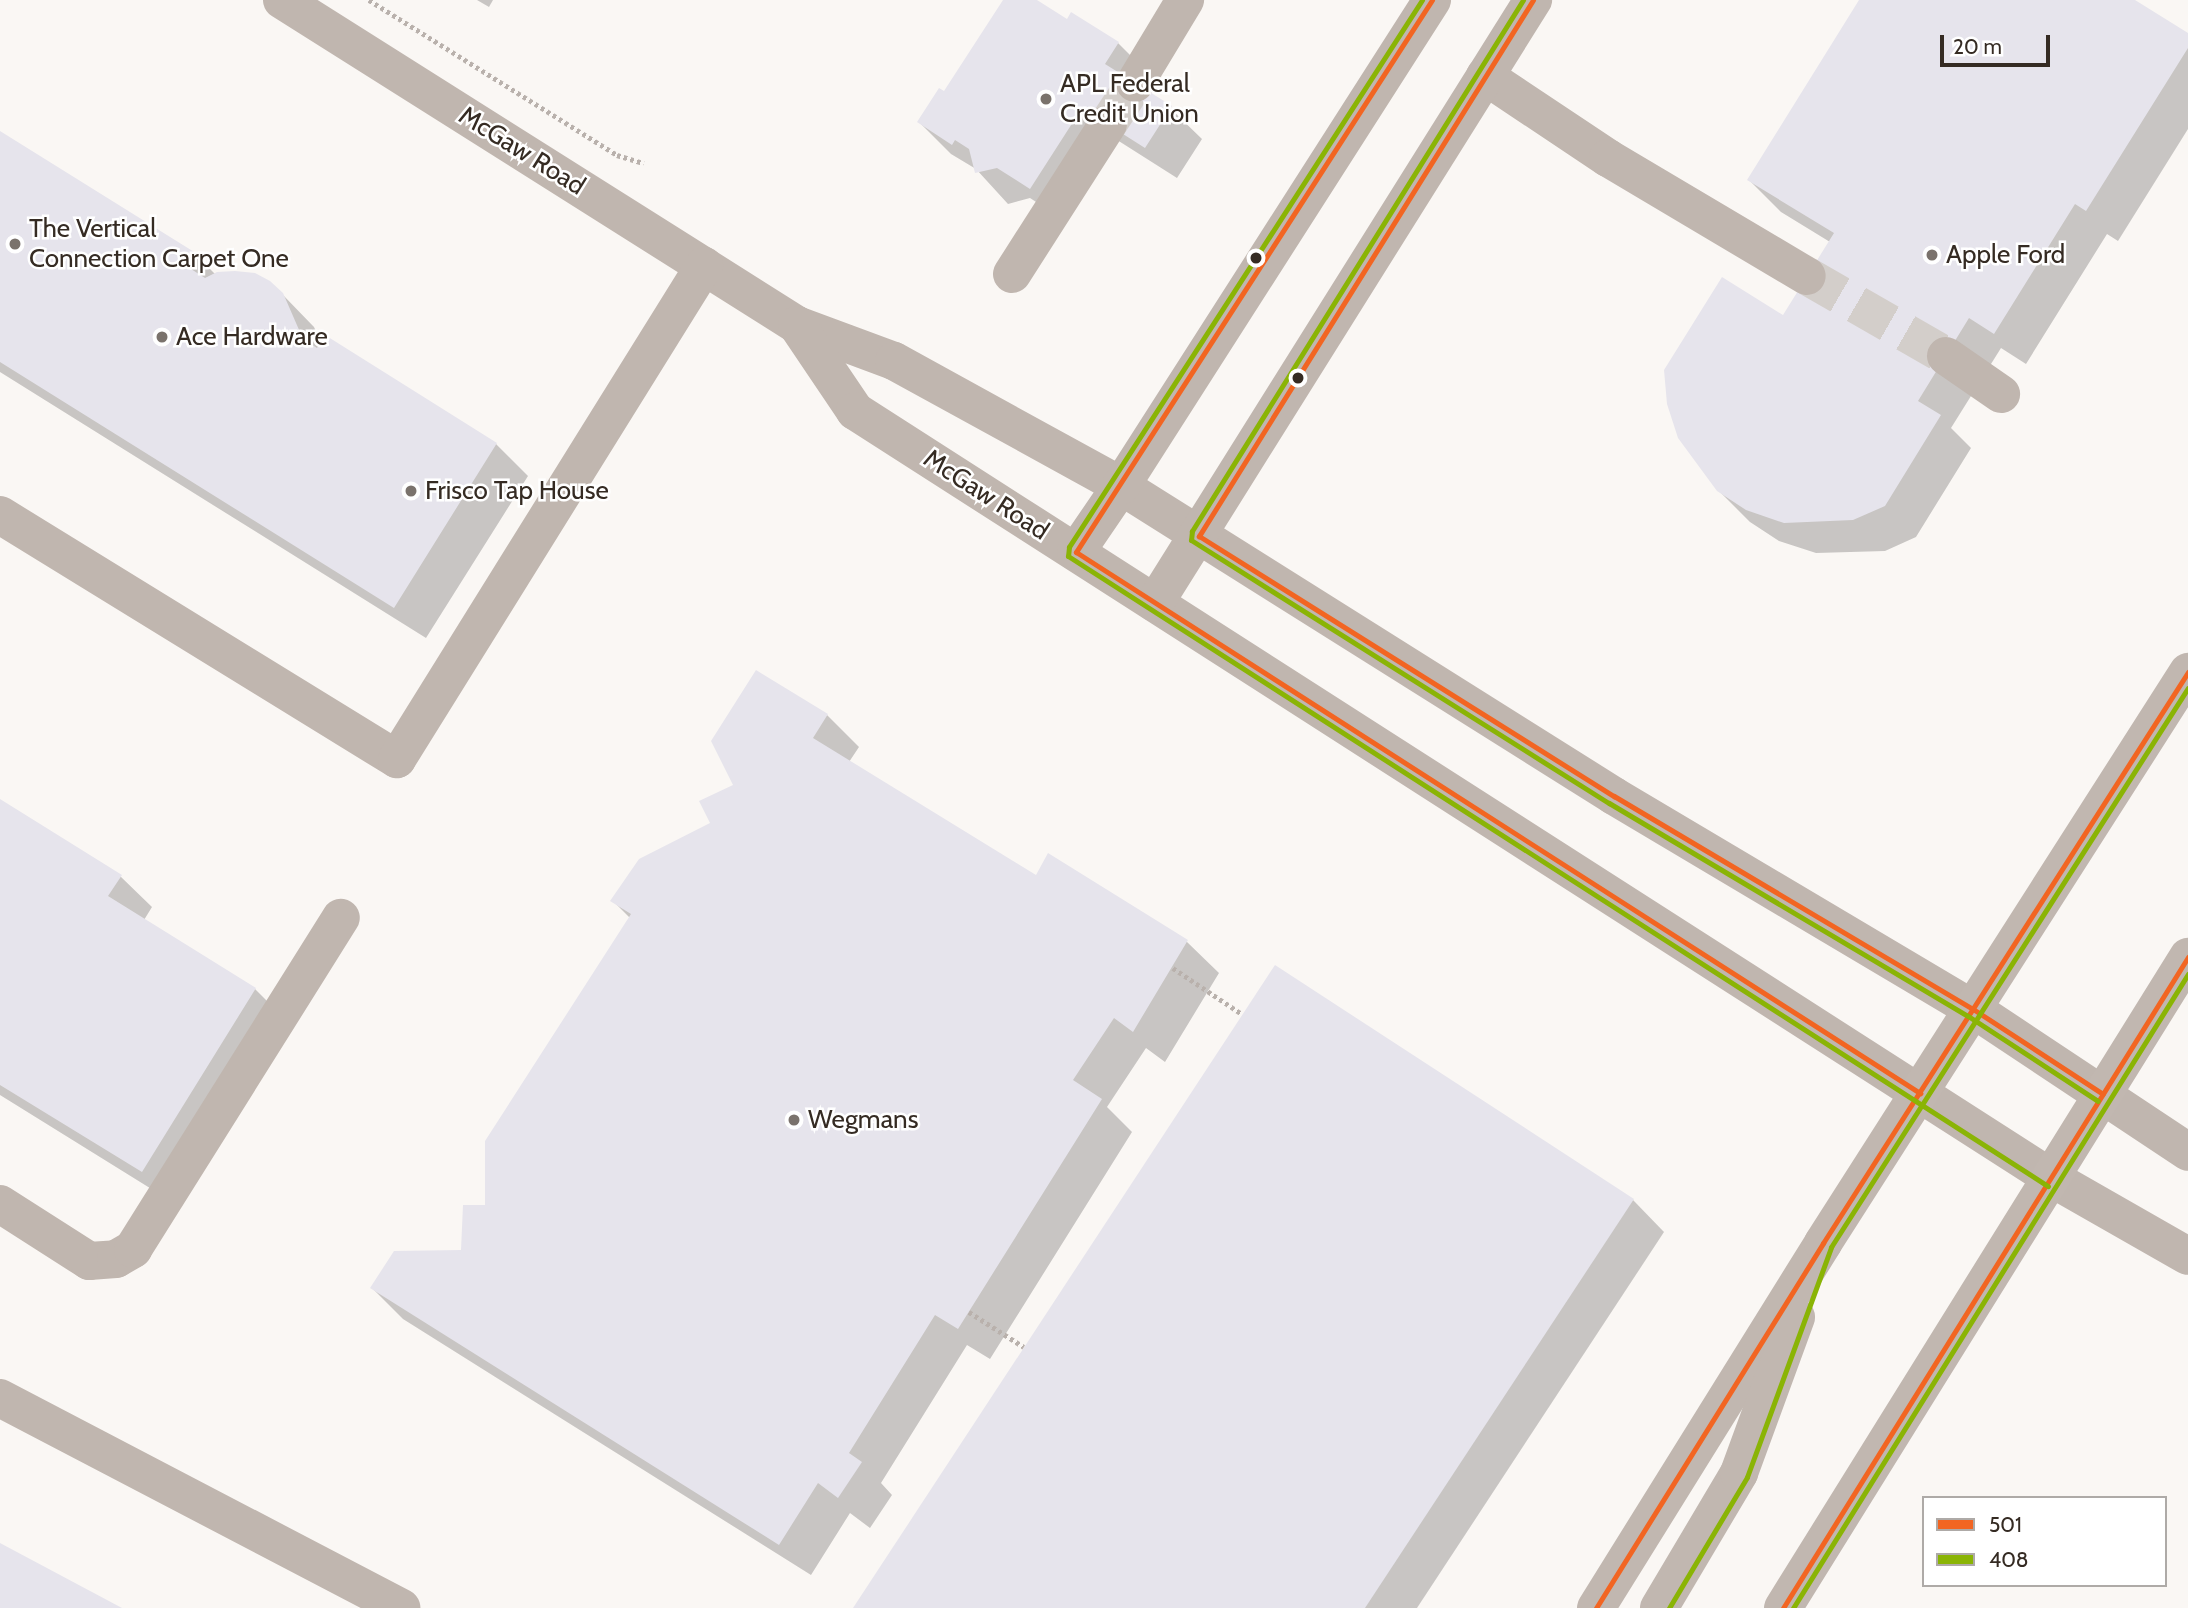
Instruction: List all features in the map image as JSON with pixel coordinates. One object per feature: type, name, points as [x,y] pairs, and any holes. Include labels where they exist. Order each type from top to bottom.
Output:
[{"type":"main road","points":[[1597,1608],[1823,1242],[2188,672]]},
{"type":"main road","points":[[1783,1608],[2053,1179],[2188,957]]},
{"type":"main road","points":[[1659,1608],[1740,1473],[1823,1242]]},
{"type":"street","name":"McGaw Road","points":[[282,0],[797,325],[894,361],[1121,486],[1614,796],[1973,1009],[2188,1152]]},
{"type":"street","points":[[1135,83],[1185,0]]},
{"type":"street","points":[[1076,552],[1432,0]]},
{"type":"street","points":[[1155,603],[1533,0]]},
{"type":"street","points":[[1485,76],[1608,158],[1807,276]]},
{"type":"street","points":[[1012,274],[1108,124]]},
{"type":"street","points":[[0,515],[397,760],[704,265]]},
{"type":"street","name":"McGaw Road","points":[[797,325],[855,411],[2053,1179],[2188,1256]]},
{"type":"street","points":[[1946,356],[2001,394]]},
{"type":"street","points":[[0,1204],[89,1261],[116,1259],[133,1249],[341,918]]},
{"type":"street","points":[[0,1398],[401,1608]]},
{"type":"path","points":[[369,0],[617,155],[644,163]]},
{"type":"path","points":[[1173,968],[1242,1014]]},
{"type":"path","points":[[969,1312],[1024,1347]]},
{"type":"building","name":"APL Federal Credit Union","points":[[1003,0],[1037,0],[1067,19],[1071,12],[1119,42],[1105,64],[1172,106],[1145,148],[1082,108],[1030,189],[997,168],[975,173],[969,149],[955,140],[952,145],[917,122],[939,88],[944,91]]},
{"type":"building","name":"Apple Ford","points":[[1859,0],[2135,0],[2188,33],[2188,48],[2086,211],[2075,204],[1994,334],[1969,318],[1918,401],[1941,415],[1885,506],[1853,520],[1784,523],[1746,510],[1717,491],[1678,438],[1667,404],[1664,370],[1722,277],[1783,315],[1834,233],[1747,180]]},
{"type":"building","points":[[0,131],[199,255],[191,269],[205,278],[217,272],[235,271],[255,273],[270,281],[283,293],[303,339],[317,348],[325,335],[497,443],[394,608],[0,362]]},
{"type":"building","name":"Wegmans","points":[[756,670],[828,714],[813,738],[1036,875],[1048,853],[1188,940],[1133,1032],[1114,1018],[1073,1080],[1102,1099],[958,1329],[935,1315],[849,1453],[862,1462],[838,1498],[818,1483],[779,1545],[370,1288],[394,1251],[461,1250],[463,1205],[485,1205],[485,1141],[631,914],[610,901],[639,859],[710,823],[699,801],[733,785],[711,741]]},
{"type":"building","points":[[0,799],[122,875],[108,896],[256,988],[142,1172],[0,1085]]},
{"type":"building","points":[[1275,965],[1634,1199],[1365,1608],[853,1608]]},
{"type":"building","points":[[0,1543],[122,1608],[0,1608]]},
{"type":"tunnel","points":[[1108,124],[1135,83]]},
{"type":"tunnel","points":[[1807,276],[1946,356]]},
{"type":"transit line","name":"408","points":[[1422,0],[1069,547],[1068,556],[2048,1186]]},
{"type":"transit line","name":"501","points":[[1432,0],[1076,552],[1920,1093]]},
{"type":"transit line","name":"408","points":[[1523,0],[1192,531],[1191,540],[1609,803],[1968,1016],[2098,1101]]},
{"type":"transit line","name":"501","points":[[1533,0],[1199,536],[1614,796],[1973,1009],[2103,1094]]},
{"type":"transit line","name":"501","points":[[1596,1608],[1823,1243],[2188,672]]},
{"type":"transit line","name":"408","points":[[1669,1608],[1747,1477],[1831,1247],[2188,688]]},
{"type":"transit line","name":"501","points":[[1783,1608],[2188,957]]},
{"type":"transit line","name":"408","points":[[1793,1608],[2188,974]]},
{"type":"place","name":"APL Federal Credit Union","points":[[1046,99]]},
{"type":"place","name":"The Vertical Connection Carpet One","points":[[15,244]]},
{"type":"place","name":"Apple Ford","points":[[1932,255]]},
{"type":"place","name":"Ace Hardware","points":[[162,337]]},
{"type":"place","name":"Frisco Tap House","points":[[411,491]]},
{"type":"place","name":"Wegmans","points":[[794,1120]]}]
